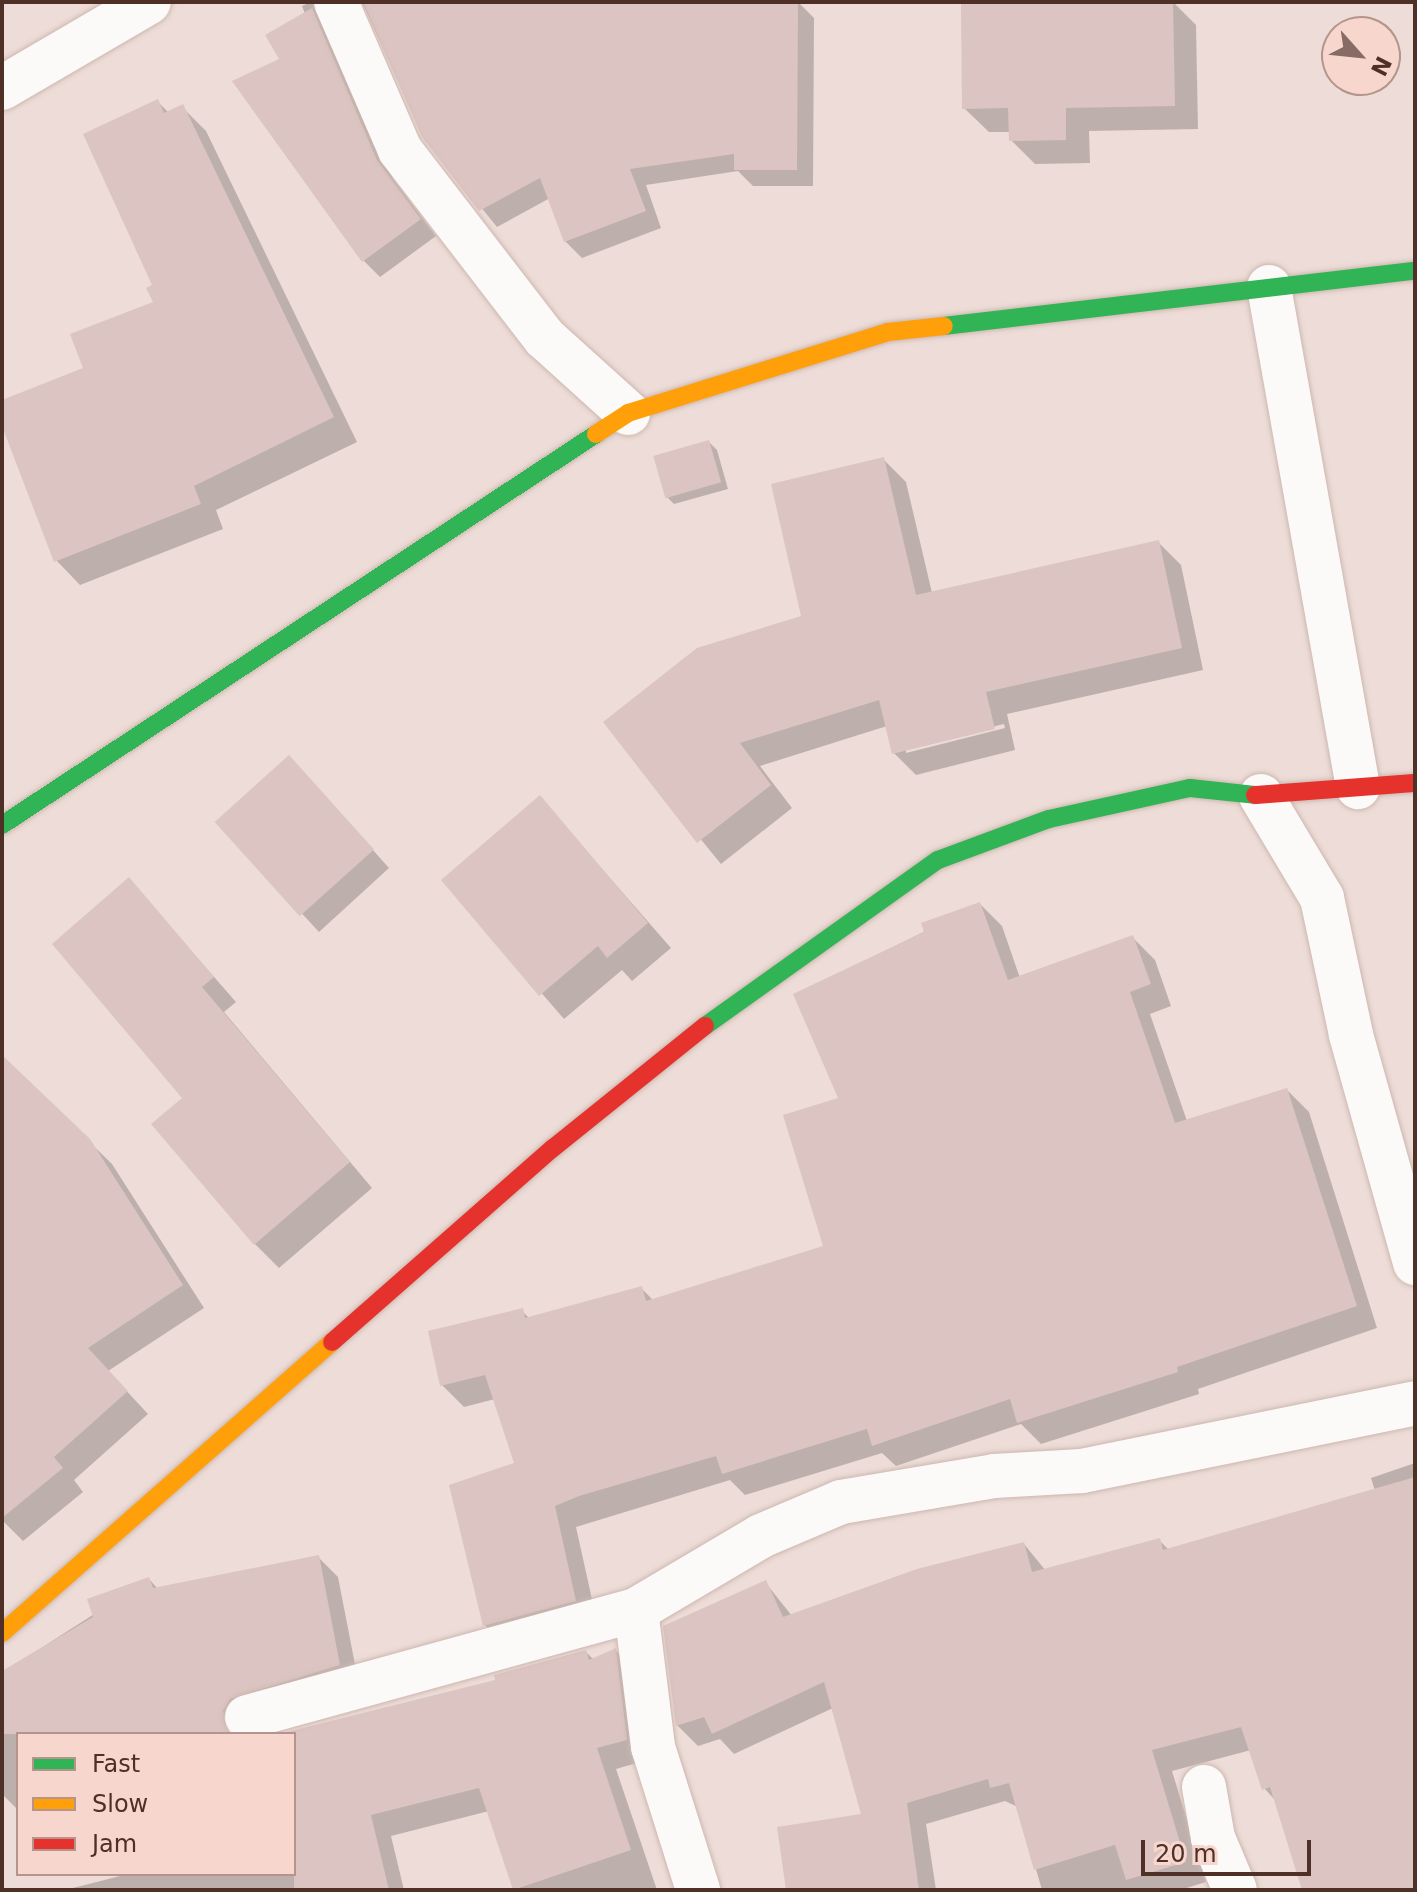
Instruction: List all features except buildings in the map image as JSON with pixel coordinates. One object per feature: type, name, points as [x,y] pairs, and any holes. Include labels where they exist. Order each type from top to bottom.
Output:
[{"type":"street","points":[[2,88],[149,2]]},
{"type":"street","points":[[336,2],[400,150],[545,338],[628,413]]},
{"type":"street","points":[[2,825],[628,413],[888,332],[1415,271]]},
{"type":"street","points":[[1269,287],[1358,787]]},
{"type":"street","points":[[2,1633],[553,1148],[686,1040],[938,860],[1049,819],[1190,788],[1261,796],[1415,783]]},
{"type":"street","points":[[1261,796],[1322,898],[1351,1035],[1415,1263]]},
{"type":"street","points":[[247,1717],[636,1610],[761,1536],[841,1502],[994,1476],[1082,1471],[1415,1403]]},
{"type":"street","points":[[636,1610],[653,1747],[698,1890]]},
{"type":"street","points":[[1204,1787],[1213,1838],[1235,1890]]},
{"type":"traffic: fast","points":[[944,326],[1415,271]]},
{"type":"traffic: fast","points":[[2,825],[596,434]]},
{"type":"traffic: fast","points":[[705,1026],[938,860],[1049,819],[1190,788],[1255,795]]},
{"type":"traffic: slow","points":[[596,434],[628,413],[888,332],[944,326]]},
{"type":"traffic: slow","points":[[2,1633],[332,1342]]},
{"type":"traffic: jam","points":[[1255,795],[1415,783]]},
{"type":"traffic: jam","points":[[332,1342],[553,1148],[705,1026]]}]
